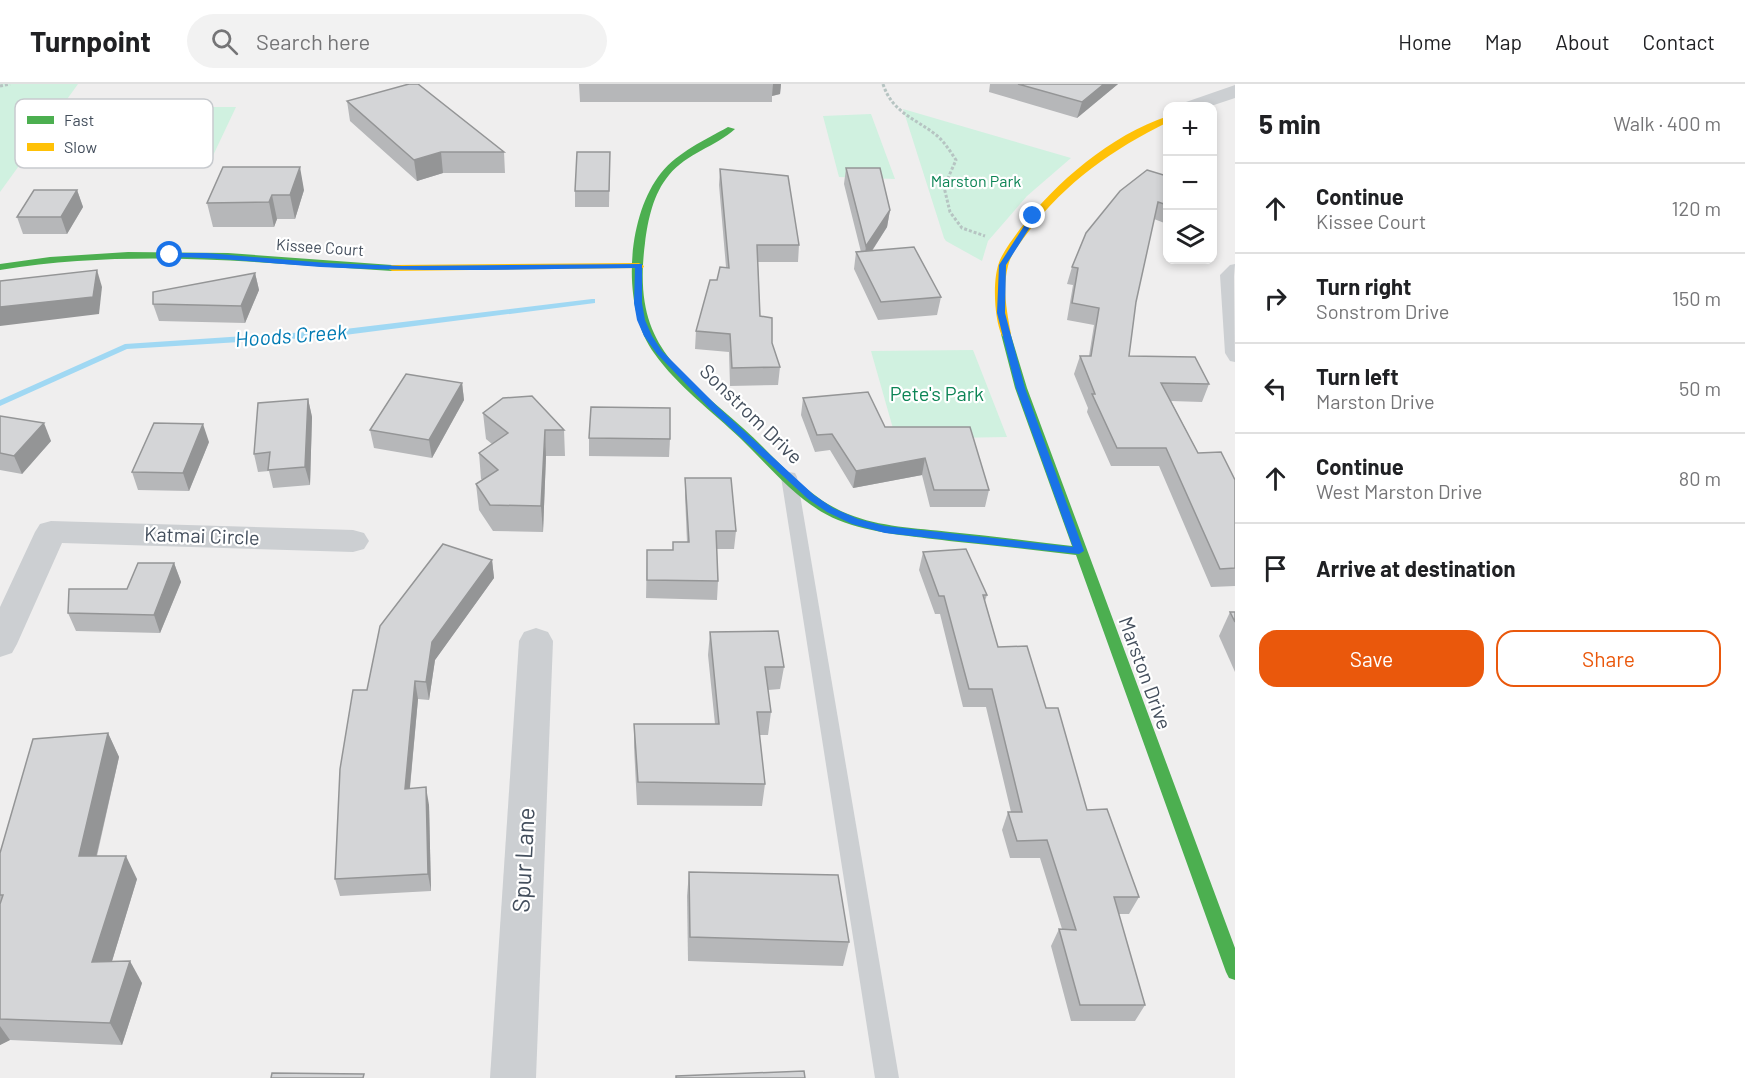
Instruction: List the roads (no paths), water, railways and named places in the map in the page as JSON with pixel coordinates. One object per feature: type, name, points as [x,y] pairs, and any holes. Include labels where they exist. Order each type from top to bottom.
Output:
[{"type":"street","points":[[1204,102],[1235,91]]},
{"type":"street","name":"Marston Drive","points":[[1163,120],[1111,147],[1070,176],[1033,216],[1002,265],[1001,313],[1021,388],[1235,972]]},
{"type":"street","name":"Sonstrom Drive","points":[[731,129],[672,167],[651,194],[646,211],[639,266],[638,303],[641,320],[648,336],[660,352],[715,409],[811,497],[830,510],[865,524],[885,529],[1079,551]]},
{"type":"street","name":"Kissee Court","points":[[0,267],[81,259],[188,255],[402,268],[639,266]]},
{"type":"street","name":"Katmai Circle","points":[[0,644],[51,532],[353,541]]},
{"type":"street","name":"Spur Lane","points":[[513,1078],[536,641]]},
{"type":"lane","points":[[1235,268],[1227,275],[1232,353],[1235,358]]},
{"type":"lane","points":[[789,477],[887,1078]]},
{"type":"waterway","name":"Hoods Creek","points":[[0,403],[125,347],[337,333],[592,301]]},
{"type":"park label","name":"Marston Park","points":[[976,181]]},
{"type":"park label","name":"Pete's Park","points":[[937,394]]}]
